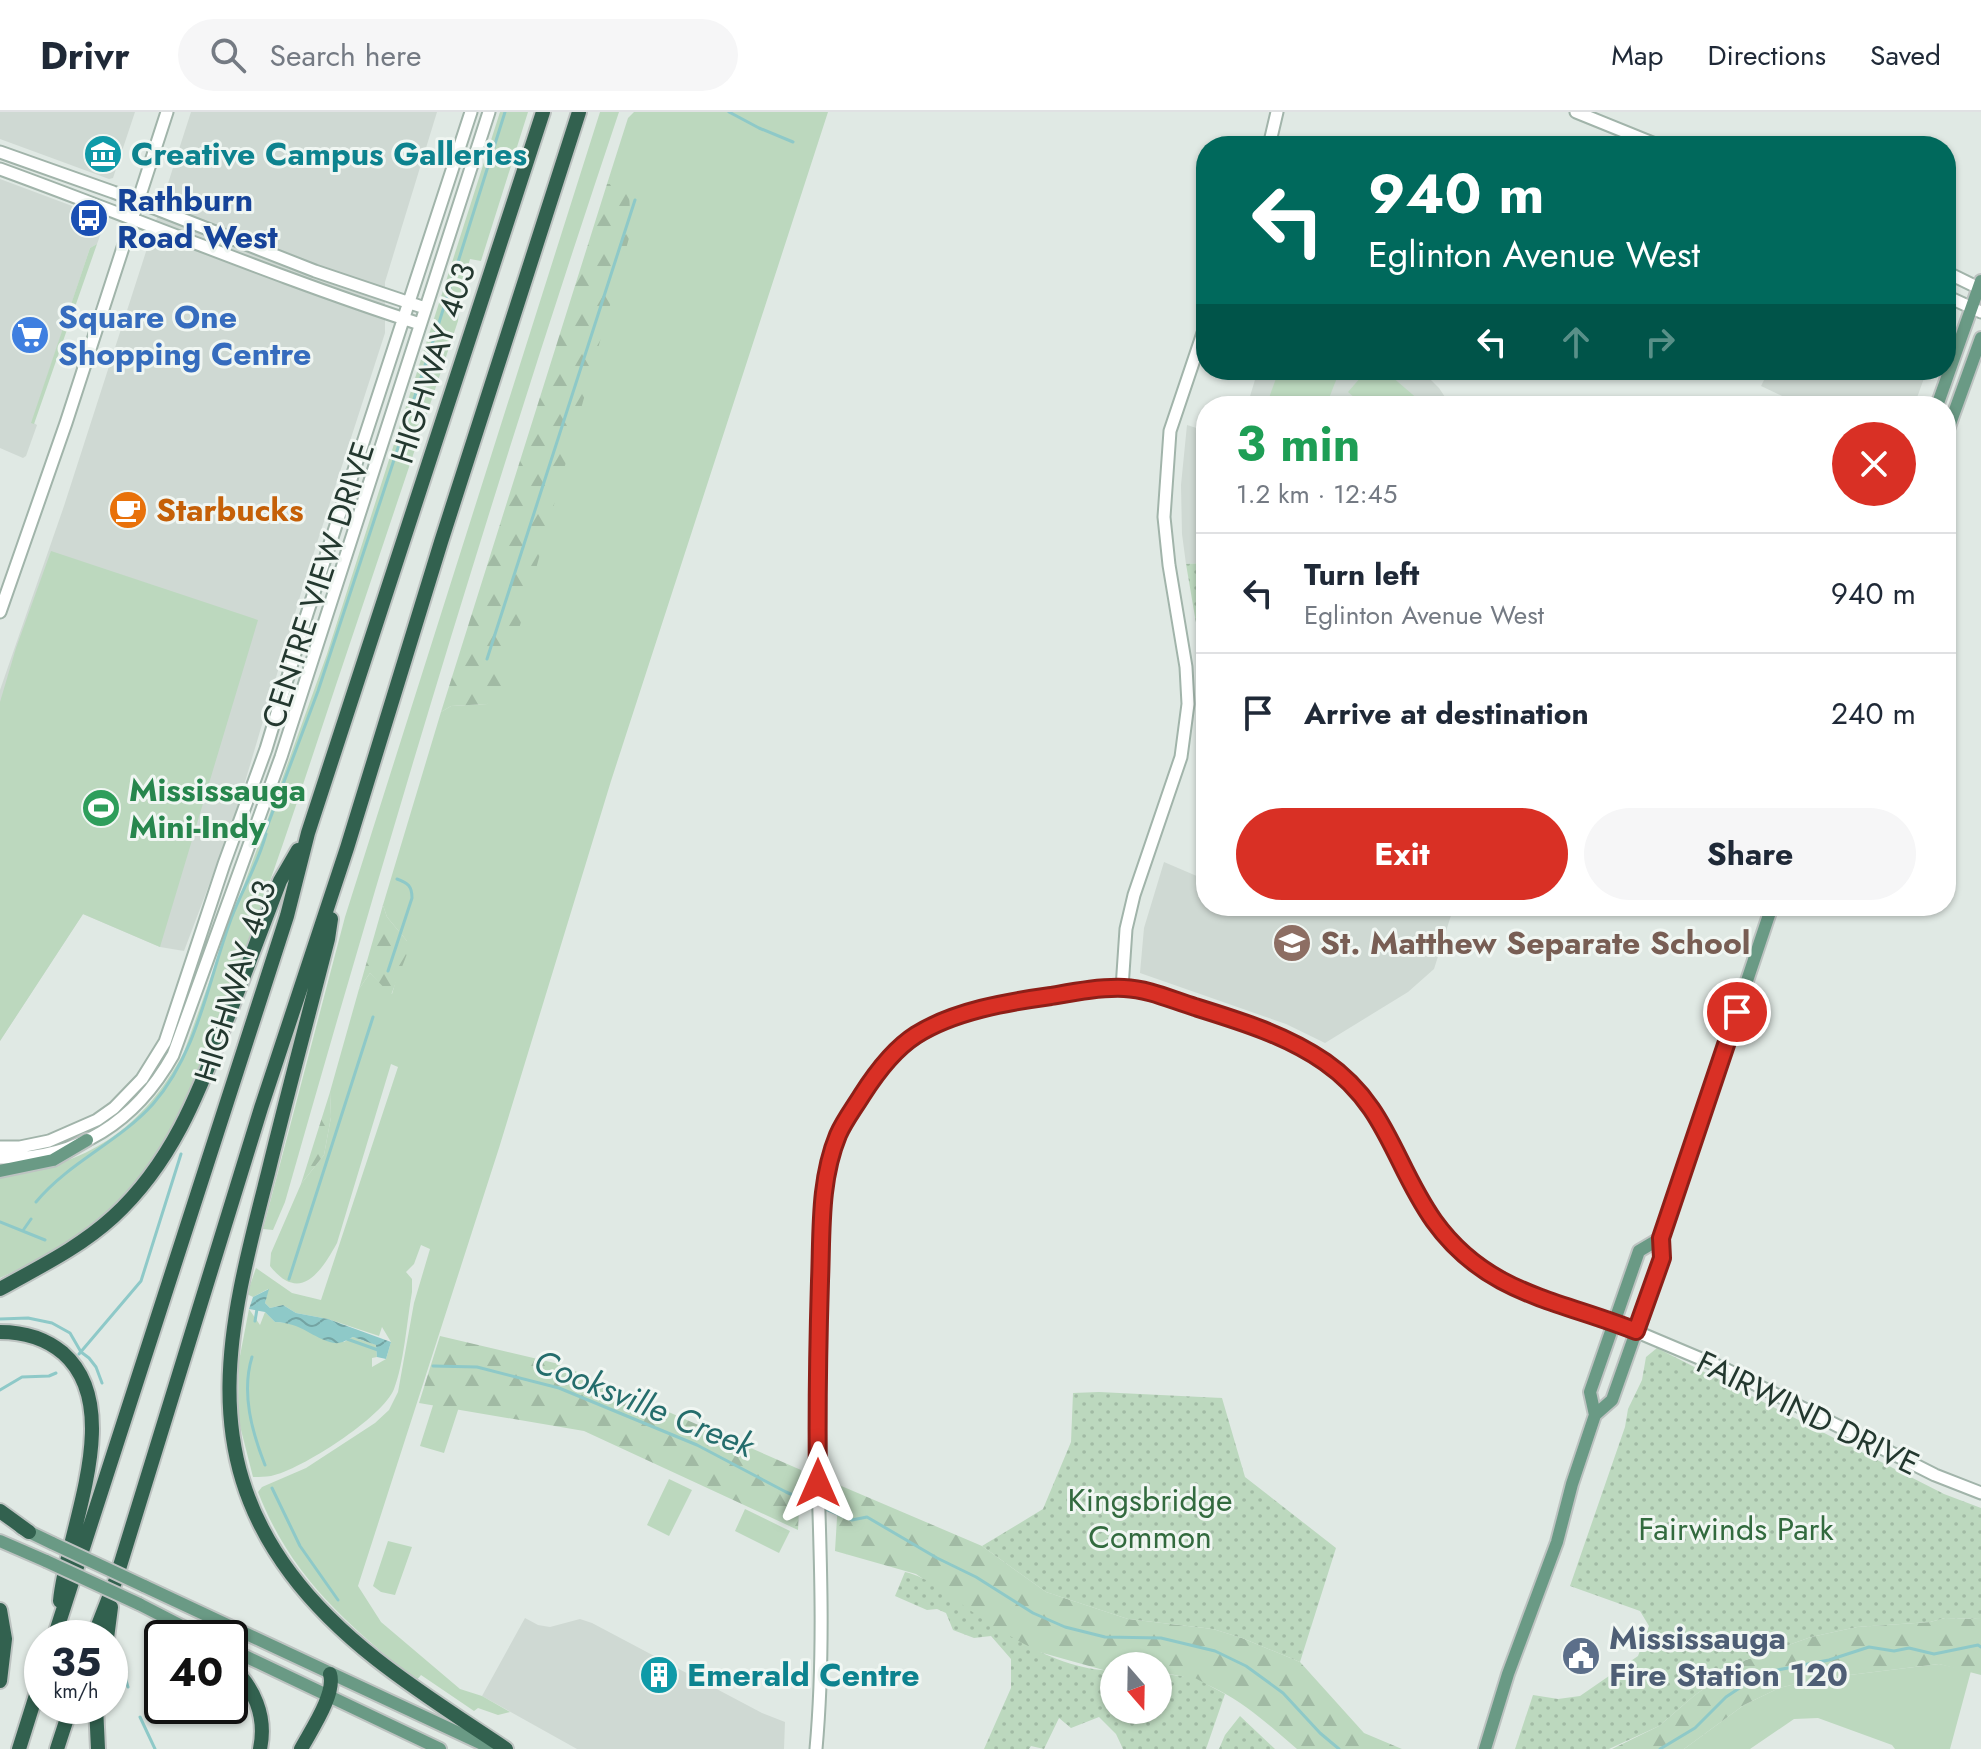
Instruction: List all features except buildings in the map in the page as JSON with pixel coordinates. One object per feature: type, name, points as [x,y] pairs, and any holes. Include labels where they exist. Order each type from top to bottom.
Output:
[{"type":"highway","name":"HIGHWAY 403","points":[[60,1620],[287,916],[308,833],[543,112]]},
{"type":"highway","name":"HIGHWAY 403","points":[[100,1620],[115,1582],[261,1108],[336,882],[579,112]]},
{"type":"highway","points":[[0,1289],[58,1258],[100,1228],[135,1195],[167,1154],[200,1089],[280,881],[308,833]]},
{"type":"highway","points":[[336,882],[328,939],[237,1305],[228,1370],[235,1450],[264,1532],[313,1600],[367,1652],[414,1688],[506,1749]]},
{"type":"highway","points":[[0,1332],[29,1335],[55,1346],[73,1363],[91,1401],[91,1437],[61,1586],[62,1613]]},
{"type":"highway","points":[[0,1511],[29,1532]]},
{"type":"highway","points":[[110,1620],[115,1582]]},
{"type":"highway","points":[[0,1610],[5,1639],[0,1681]]},
{"type":"highway","points":[[301,1749],[329,1695],[332,1685],[330,1674]]},
{"type":"highway","points":[[248,1686],[262,1726],[260,1749]]},
{"type":"highway","points":[[19,1749],[27,1724]]},
{"type":"highway","points":[[57,1749],[65,1724]]},
{"type":"highway","points":[[97,1724],[98,1749]]},
{"type":"main road","points":[[1956,359],[1976,310],[1980,286]]},
{"type":"main road","points":[[1956,407],[1981,338]]},
{"type":"main road","points":[[1485,1749],[1508,1674],[1557,1542],[1595,1415],[1612,1400],[1662,1258],[1661,1238],[1769,916]]},
{"type":"main road","points":[[0,1171],[53,1160],[87,1140]]},
{"type":"main road","points":[[1595,1415],[1590,1392],[1639,1251],[1661,1238]]},
{"type":"main road","points":[[0,1518],[493,1749]]},
{"type":"main road","points":[[0,1541],[167,1620]]},
{"type":"main road","points":[[248,1657],[440,1749]]},
{"type":"street","points":[[0,612],[28,536],[167,112]]},
{"type":"street","name":"CENTRE VIEW DRIVE","points":[[0,1147],[20,1147],[49,1141],[97,1120],[114,1108],[142,1079],[165,1042],[266,749],[471,112]]},
{"type":"street","name":"CENTRE VIEW DRIVE","points":[[0,1158],[39,1155],[87,1140],[139,1104],[173,1055],[281,757],[489,112]]},
{"type":"street","points":[[1271,136],[1277,112]]},
{"type":"street","points":[[1576,112],[1635,136]]},
{"type":"street","points":[[0,152],[315,271],[425,308]]},
{"type":"street","points":[[0,169],[252,266],[420,324]]},
{"type":"street","points":[[1956,276],[1980,286]]},
{"type":"street","points":[[1956,301],[1976,310]]},
{"type":"street","points":[[1122,988],[1130,911],[1181,757],[1185,731],[1188,700],[1186,667],[1164,517],[1170,431],[1196,354]]},
{"type":"street","name":"FAIRWIND DRIVE","points":[[816,1749],[820,1520],[817,1368],[827,1169],[844,1123],[872,1079],[898,1050],[917,1035],[971,1011],[989,1007],[1081,991],[1122,988],[1148,991],[1276,1036],[1327,1063],[1342,1075],[1380,1120],[1433,1220],[1454,1245],[1504,1284],[1636,1331],[1725,1369],[1935,1475],[1981,1493]]},
{"type":"shaded area","points":[[0,112],[135,112],[113,178],[109,179],[0,139]]},
{"type":"shaded area","points":[[191,112],[437,112],[385,282],[385,333],[304,583],[234,819],[184,951],[160,947],[83,914],[0,1041],[0,690],[64,506]]},
{"type":"shaded area","name":"Square One Shopping Centre","points":[[0,179],[99,216],[101,233],[97,244],[90,248],[32,422],[37,425],[23,458],[0,448]]},
{"type":"shaded area","points":[[1255,380],[1431,380],[1444,396],[1250,396]]},
{"type":"shaded area","points":[[1764,380],[1923,380],[1918,396],[1782,396],[1761,386]]},
{"type":"shaded area","points":[[1187,425],[1196,428],[1196,564],[1186,564],[1181,485]]},
{"type":"shaded area","name":"St. Matthew Separate School","points":[[1164,862],[1196,876],[1196,916],[1451,916],[1434,969],[1408,992],[1325,1043],[1286,1024],[1140,973],[1144,928]]},
{"type":"shaded area","points":[[525,1618],[550,1627],[580,1619],[592,1623],[762,1713],[785,1722],[784,1749],[577,1749],[482,1696]]},
{"type":"green space","points":[[500,112],[528,112],[481,261],[470,259],[461,290],[458,321],[267,890],[190,1095],[162,1147],[145,1171],[114,1204],[60,1246],[0,1278],[0,1176],[60,1163],[86,1153],[109,1139],[150,1102],[184,1052],[327,654]]},
{"type":"green space","points":[[600,112],[619,112],[530,383],[446,655],[285,1202],[273,1230],[263,1229],[345,917]]},
{"type":"green space","points":[[634,112],[828,112],[611,781],[499,1148],[358,1586],[381,1622],[460,1689],[482,1696],[510,1712],[498,1715],[478,1708],[474,1711],[421,1675],[416,1681],[345,1619],[287,1550],[258,1492],[262,1487],[306,1468],[375,1423],[389,1410],[398,1392],[414,1303],[430,1249],[421,1245],[414,1264],[406,1272],[412,1279],[412,1292],[403,1355],[394,1389],[374,1414],[320,1453],[284,1472],[253,1477],[238,1418],[239,1361],[249,1309],[260,1325],[265,1312],[275,1322],[292,1323],[344,1342],[353,1337],[376,1345],[377,1357],[372,1358],[372,1367],[386,1359],[391,1342],[382,1327],[379,1336],[328,1319],[296,1313],[283,1305],[270,1308],[265,1303],[268,1289],[253,1297],[247,1294],[256,1268],[292,1293],[321,1300],[398,1067],[391,1064],[337,1243],[309,1280],[291,1283],[270,1266],[271,1253],[301,1184],[324,1155],[331,1117],[330,1092],[359,989],[370,973],[392,994],[407,941],[387,917],[383,905],[441,712],[451,706],[487,704],[620,184],[607,184],[628,118]]},
{"type":"green space","points":[[607,184],[620,184],[629,193],[631,231],[501,693],[487,704],[451,706],[441,712]]},
{"type":"green space","points":[[97,244],[34,424],[31,423],[90,248]]},
{"type":"green space","points":[[1275,380],[1336,380],[1330,396],[1270,396]]},
{"type":"green space","points":[[1358,380],[1396,380],[1414,396],[1353,396],[1348,392]]},
{"type":"green space","name":"Mississauga Mini-Indy","points":[[51,551],[258,620],[160,947],[83,914],[0,1041],[0,702]]},
{"type":"green space","points":[[1186,564],[1196,564],[1196,623]]},
{"type":"green space","points":[[383,905],[387,917],[407,941],[407,954],[391,995],[370,973],[359,989]]},
{"type":"green space","points":[[330,1092],[331,1117],[324,1155],[301,1184]]},
{"type":"green space","points":[[440,1336],[559,1364],[801,1470],[798,1530],[584,1431],[419,1403]]},
{"type":"green space","name":"Fairwinds Park","points":[[1657,1348],[1944,1494],[1981,1508],[1981,1619],[1945,1618],[1930,1622],[1857,1627],[1811,1637],[1743,1661],[1695,1695],[1659,1726],[1609,1749],[1515,1749],[1533,1695],[1558,1699],[1580,1696],[1638,1656],[1649,1626],[1640,1611],[1570,1586],[1625,1427],[1628,1409],[1642,1380],[1646,1357]]},
{"type":"green space","name":"Kingsbridge Common","points":[[1073,1393],[1222,1398],[1245,1477],[1336,1548],[1300,1662],[1213,1629],[1128,1619],[1046,1592],[982,1546],[1043,1509],[1071,1442]]},
{"type":"green space","points":[[435,1399],[459,1407],[444,1453],[420,1446]]},
{"type":"green space","points":[[669,1479],[692,1490],[669,1536],[647,1525]]},
{"type":"green space","points":[[839,1485],[982,1546],[1046,1592],[1128,1619],[1213,1629],[1300,1662],[1364,1733],[1402,1749],[1297,1749],[1234,1699],[1199,1681],[1172,1675],[1172,1652],[1100,1652],[1100,1669],[1032,1650],[1007,1637],[916,1574],[835,1551]]},
{"type":"green space","points":[[745,1509],[790,1531],[779,1553],[735,1531]]},
{"type":"green space","points":[[388,1541],[412,1547],[395,1595],[381,1592],[373,1586]]},
{"type":"green space","points":[[905,1572],[914,1574],[946,1592],[1001,1631],[1037,1650],[1075,1665],[1100,1670],[1100,1718],[1071,1728],[1059,1718],[1044,1749],[1031,1746],[1029,1749],[984,1749],[1011,1688],[1011,1659],[991,1636],[974,1638],[953,1630],[946,1613],[937,1609],[927,1610],[895,1596]]},
{"type":"green space","points":[[1945,1618],[1981,1619],[1981,1675],[1939,1664],[1817,1679],[1779,1688],[1744,1705],[1684,1749],[1612,1749],[1659,1726],[1695,1695],[1743,1661],[1811,1637],[1857,1627],[1930,1622]]},
{"type":"green space","points":[[1939,1664],[1971,1671],[1950,1749],[1895,1749],[1892,1745],[1818,1718],[1794,1719],[1750,1749],[1684,1749],[1744,1705],[1779,1688],[1817,1679]]},
{"type":"green space","points":[[1172,1675],[1195,1678],[1225,1694],[1206,1749],[1123,1749],[1116,1734],[1106,1724],[1172,1724]]},
{"type":"green space","points":[[1240,1716],[1275,1749],[1219,1749],[1225,1735]]},
{"type":"water","points":[[269,1289],[265,1303],[270,1308],[283,1305],[296,1313],[328,1319],[391,1342],[386,1359],[377,1357],[376,1345],[353,1337],[334,1343],[293,1325],[275,1322],[265,1312],[249,1309],[253,1297]]},
{"type":"waterway","points":[[264,835],[318,691],[505,112]]},
{"type":"waterway","points":[[729,112],[793,142]]},
{"type":"waterway","points":[[487,659],[635,200]]},
{"type":"waterway","points":[[36,1202],[63,1175],[140,1117],[168,1084],[191,1039],[231,919],[266,834]]},
{"type":"waterway","points":[[388,971],[412,898],[409,886],[397,879]]},
{"type":"waterway","points":[[289,1279],[373,1017]]},
{"type":"waterway","points":[[79,1354],[141,1281],[181,1154]]},
{"type":"waterway","points":[[24,1229],[31,1219]]},
{"type":"waterway","name":"Cooksville Creek","points":[[0,1222],[45,1240]]},
{"type":"waterway","points":[[255,1321],[257,1309]]},
{"type":"waterway","points":[[0,1319],[28,1318],[52,1323],[70,1333],[81,1352],[96,1367],[102,1383]]},
{"type":"waterway","name":"Cooksville Creek","points":[[347,1339],[378,1350]]},
{"type":"waterway","points":[[252,1357],[248,1398],[265,1465]]},
{"type":"waterway","name":"Cooksville Creek","points":[[433,1366],[477,1367],[559,1388],[697,1445],[814,1504]]},
{"type":"waterway","points":[[0,1390],[22,1377],[56,1373]]},
{"type":"waterway","points":[[272,1488],[300,1546],[338,1600]]},
{"type":"waterway","name":"Cooksville Creek","points":[[821,1507],[852,1520],[867,1517],[976,1577],[1033,1613],[1065,1627],[1105,1637],[1161,1638],[1215,1651],[1246,1666],[1283,1693],[1339,1749]]},
{"type":"waterway","name":"Cooksville Creek","points":[[1660,1749],[1695,1728],[1726,1697],[1762,1673],[1829,1660],[1869,1647],[1894,1651],[1909,1648],[1934,1654],[1978,1645],[1981,1647]]},
{"type":"waterway","points":[[140,1717],[155,1749]]},
{"type":"place","name":"Creative Campus Galleries","points":[[103,154]]},
{"type":"place","name":"Rathburn Road West","points":[[89,218]]},
{"type":"place","name":"Square One Shopping Centre","points":[[30,335]]},
{"type":"place","name":"Starbucks","points":[[128,510]]},
{"type":"place","name":"Mississauga Mini-Indy","points":[[101,808]]},
{"type":"place","name":"St. Matthew Separate School","points":[[1292,943]]},
{"type":"place","name":"Mississauga Fire Station 120","points":[[1581,1656]]},
{"type":"place","name":"Emerald Centre","points":[[659,1675]]},
{"type":"route","points":[[818,1483],[817,1368],[827,1169],[838,1134],[872,1079],[898,1050],[917,1035],[971,1011],[1081,991],[1122,988],[1148,991],[1276,1036],[1327,1063],[1360,1094],[1380,1120],[1433,1220],[1454,1245],[1504,1284],[1523,1293],[1597,1315],[1636,1331],[1662,1258],[1661,1238],[1737,1012]]}]
